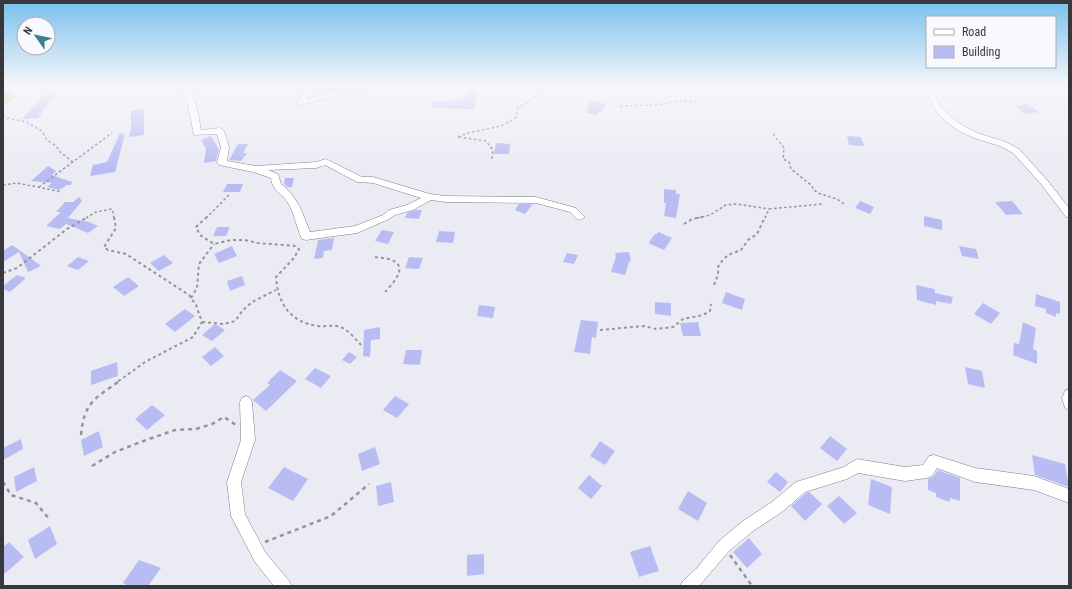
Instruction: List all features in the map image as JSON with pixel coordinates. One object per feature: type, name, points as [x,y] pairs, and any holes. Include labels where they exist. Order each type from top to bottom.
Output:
[{"type":"street","points":[[194,112],[196,133],[220,131],[225,147],[222,163],[255,169],[275,176],[276,185],[286,191],[296,206],[306,236],[357,228],[386,217],[392,212],[410,208],[430,196]]},
{"type":"street","points":[[942,112],[948,120],[977,136],[1003,144],[1016,151],[1044,182],[1069,215]]},
{"type":"street","points":[[255,169],[316,165],[326,162],[360,180],[373,180],[430,196],[445,199],[536,200],[573,210],[580,217]]},
{"type":"street","points":[[1069,395],[1069,404]]},
{"type":"street","points":[[246,402],[248,440],[234,482],[238,516],[260,557],[284,586]]},
{"type":"street","points":[[688,586],[702,573],[724,546],[748,526],[777,507],[801,487],[847,472],[857,466],[905,474],[927,470],[934,461],[949,464],[962,471],[981,476],[1035,483],[1069,496]]},
{"type":"path","points":[[492,160],[493,150],[486,141],[458,137],[464,133],[508,124],[517,116],[517,112]]},
{"type":"path","points":[[3,115],[8,118],[26,122],[42,131],[46,140],[56,146],[60,152],[73,162]]},
{"type":"path","points":[[39,187],[112,133]]},
{"type":"path","points":[[773,134],[784,148],[782,159],[789,162],[791,169],[818,193],[837,199],[844,204]]},
{"type":"path","points":[[3,185],[17,183],[62,192]]},
{"type":"path","points":[[214,244],[200,235],[196,228],[229,195]]},
{"type":"path","points":[[684,224],[691,219],[709,216],[718,208],[727,205],[769,209],[822,204]]},
{"type":"path","points":[[3,274],[17,268],[67,229],[96,212],[112,209],[116,228],[104,247],[108,250],[126,254],[191,298],[196,305],[202,322]]},
{"type":"path","points":[[714,285],[718,275],[718,267],[722,261],[728,255],[740,250],[752,237],[757,234],[762,227],[766,213],[769,209]]},
{"type":"path","points":[[191,298],[197,288],[200,264],[214,244],[231,240],[245,240],[258,243],[295,246],[299,249],[294,258],[276,277],[276,290],[278,298],[293,317],[320,325],[338,326],[349,333],[361,345]]},
{"type":"path","points":[[375,256],[393,260],[397,264],[399,273],[396,280],[385,292]]},
{"type":"path","points":[[202,322],[224,324],[234,321],[242,309],[248,304],[276,290]]},
{"type":"path","points":[[600,330],[618,330],[644,326],[656,329],[673,327],[683,320],[703,315],[710,311],[711,304]]},
{"type":"path","points":[[81,435],[82,423],[90,402],[145,362],[193,337],[202,322]]},
{"type":"path","points":[[92,466],[116,452],[146,440],[175,430],[196,429],[212,424],[224,417],[248,432]]},
{"type":"path","points":[[3,482],[10,495],[36,503],[50,520]]},
{"type":"path","points":[[255,547],[331,516],[369,484]]},
{"type":"path","points":[[724,546],[752,586]]},
{"type":"building","points":[[28,112],[42,112],[38,118],[22,119]]},
{"type":"building","points":[[131,112],[144,112],[144,135],[129,137],[131,129]]},
{"type":"building","points":[[587,112],[598,112],[597,115]]},
{"type":"building","points":[[120,133],[125,134],[115,172],[90,176],[93,165],[107,162]]},
{"type":"building","points":[[211,136],[219,149],[216,161],[204,163],[206,149],[201,140]]},
{"type":"building","points":[[847,136],[861,137],[864,146],[849,145]]},
{"type":"building","points":[[496,143],[510,144],[509,154],[494,154]]},
{"type":"building","points":[[238,144],[248,144],[243,153],[247,153],[241,161],[229,160]]},
{"type":"building","points":[[48,166],[56,171],[52,175],[72,182],[71,185],[67,185],[59,190],[47,187],[52,183],[31,181]]},
{"type":"building","points":[[285,178],[294,178],[292,187],[287,187],[284,184]]},
{"type":"building","points":[[227,184],[243,184],[240,192],[223,192]]},
{"type":"building","points":[[664,189],[676,190],[676,194],[680,194],[676,218],[664,216],[666,203],[664,203]]},
{"type":"building","points":[[79,197],[82,201],[68,218],[89,222],[98,226],[88,233],[66,224],[60,229],[46,226],[61,212],[56,212],[65,202],[73,202]]},
{"type":"building","points":[[860,201],[874,207],[870,214],[855,208]]},
{"type":"building","points":[[1012,201],[1023,214],[1006,215],[995,202]]},
{"type":"building","points":[[519,204],[532,205],[525,214],[515,210]]},
{"type":"building","points":[[422,210],[419,219],[405,218],[407,213]]},
{"type":"building","points":[[924,216],[942,220],[942,230],[924,226]]},
{"type":"building","points":[[217,227],[230,227],[226,236],[213,236]]},
{"type":"building","points":[[382,230],[394,232],[388,244],[375,241]]},
{"type":"building","points":[[439,231],[455,232],[453,243],[436,242]]},
{"type":"building","points":[[658,232],[672,238],[664,250],[650,244],[649,242]]},
{"type":"building","points":[[334,238],[332,250],[324,251],[323,258],[314,259],[318,240]]},
{"type":"building","points":[[12,245],[41,266],[28,272],[19,252],[3,262],[3,251]]},
{"type":"building","points":[[232,246],[237,256],[219,263],[214,254]]},
{"type":"building","points":[[959,246],[976,249],[979,259],[962,256]]},
{"type":"building","points":[[629,252],[631,261],[629,262],[625,275],[611,272],[616,256],[615,253]]},
{"type":"building","points":[[567,253],[578,255],[574,264],[563,262]]},
{"type":"building","points":[[164,255],[173,263],[159,271],[150,263]]},
{"type":"building","points":[[78,257],[89,261],[78,270],[67,266]]},
{"type":"building","points":[[409,257],[423,258],[419,269],[405,268]]},
{"type":"building","points":[[17,275],[26,278],[10,292],[3,289],[3,286]]},
{"type":"building","points":[[242,276],[245,285],[230,291],[227,281]]},
{"type":"building","points":[[128,277],[139,286],[124,296],[113,287]]},
{"type":"building","points":[[916,285],[935,289],[935,293],[953,297],[951,304],[936,301],[936,305],[917,300]]},
{"type":"building","points":[[726,292],[745,299],[742,310],[722,303]]},
{"type":"building","points":[[1036,294],[1060,302],[1060,314],[1056,313],[1056,317],[1046,313],[1046,309],[1035,306]]},
{"type":"building","points":[[655,302],[671,303],[671,316],[655,314]]},
{"type":"building","points":[[983,303],[1000,313],[991,324],[974,314]]},
{"type":"building","points":[[479,305],[495,307],[493,318],[477,316]]},
{"type":"building","points":[[185,309],[195,316],[175,332],[165,324]]},
{"type":"building","points":[[581,320],[598,322],[596,338],[592,337],[590,354],[574,352]]},
{"type":"building","points":[[698,322],[701,336],[683,336],[680,323]]},
{"type":"building","points":[[1023,322],[1036,328],[1033,349],[1037,351],[1037,364],[1013,355],[1014,343],[1019,344]]},
{"type":"building","points":[[215,324],[225,330],[212,341],[202,335]]},
{"type":"building","points":[[380,327],[380,339],[371,340],[370,357],[363,356],[364,330]]},
{"type":"building","points":[[215,347],[224,356],[211,366],[202,357]]},
{"type":"building","points":[[406,350],[422,350],[420,365],[403,364]]},
{"type":"building","points":[[349,352],[357,357],[350,364],[342,360]]},
{"type":"building","points":[[117,362],[118,376],[91,385],[91,371]]},
{"type":"building","points":[[965,367],[982,371],[985,388],[968,384]]},
{"type":"building","points":[[315,368],[331,376],[321,388],[305,379]]},
{"type":"building","points":[[280,370],[297,381],[266,411],[253,400],[270,385],[267,383]]},
{"type":"building","points":[[395,396],[409,404],[397,418],[383,410]]},
{"type":"building","points":[[152,405],[165,415],[147,430],[135,419]]},
{"type":"building","points":[[99,431],[103,447],[84,456],[81,440]]},
{"type":"building","points":[[830,436],[847,449],[837,461],[820,448]]},
{"type":"building","points":[[21,439],[23,449],[3,460],[3,448]]},
{"type":"building","points":[[600,441],[615,451],[605,465],[590,456]]},
{"type":"building","points":[[375,447],[380,464],[362,471],[358,454]]},
{"type":"building","points":[[1032,455],[1065,464],[1069,487],[1035,475]]},
{"type":"building","points":[[34,467],[37,481],[16,492],[14,477]]},
{"type":"building","points":[[284,467],[308,479],[293,501],[268,488]]},
{"type":"building","points":[[938,470],[960,478],[960,501],[950,498],[950,502],[936,497],[936,493],[928,490],[928,479],[933,477]]},
{"type":"building","points":[[776,472],[788,482],[780,492],[767,482]]},
{"type":"building","points":[[589,475],[602,486],[591,499],[578,488]]},
{"type":"building","points":[[871,479],[892,487],[890,514],[868,505]]},
{"type":"building","points":[[391,482],[394,502],[378,506],[376,486]]},
{"type":"building","points":[[688,491],[707,503],[698,521],[678,509]]},
{"type":"building","points":[[809,492],[822,504],[805,521],[791,506]]},
{"type":"building","points":[[839,496],[857,513],[844,524],[827,506]]},
{"type":"building","points":[[50,526],[57,544],[35,559],[28,540]]},
{"type":"building","points":[[749,538],[762,554],[747,568],[733,552]]},
{"type":"building","points":[[9,542],[24,557],[3,575],[3,547]]},
{"type":"building","points":[[650,546],[659,571],[639,577],[630,552]]},
{"type":"building","points":[[484,554],[484,574],[467,576],[467,555]]},
{"type":"building","points":[[139,560],[161,568],[148,586],[129,586],[123,583]]}]
